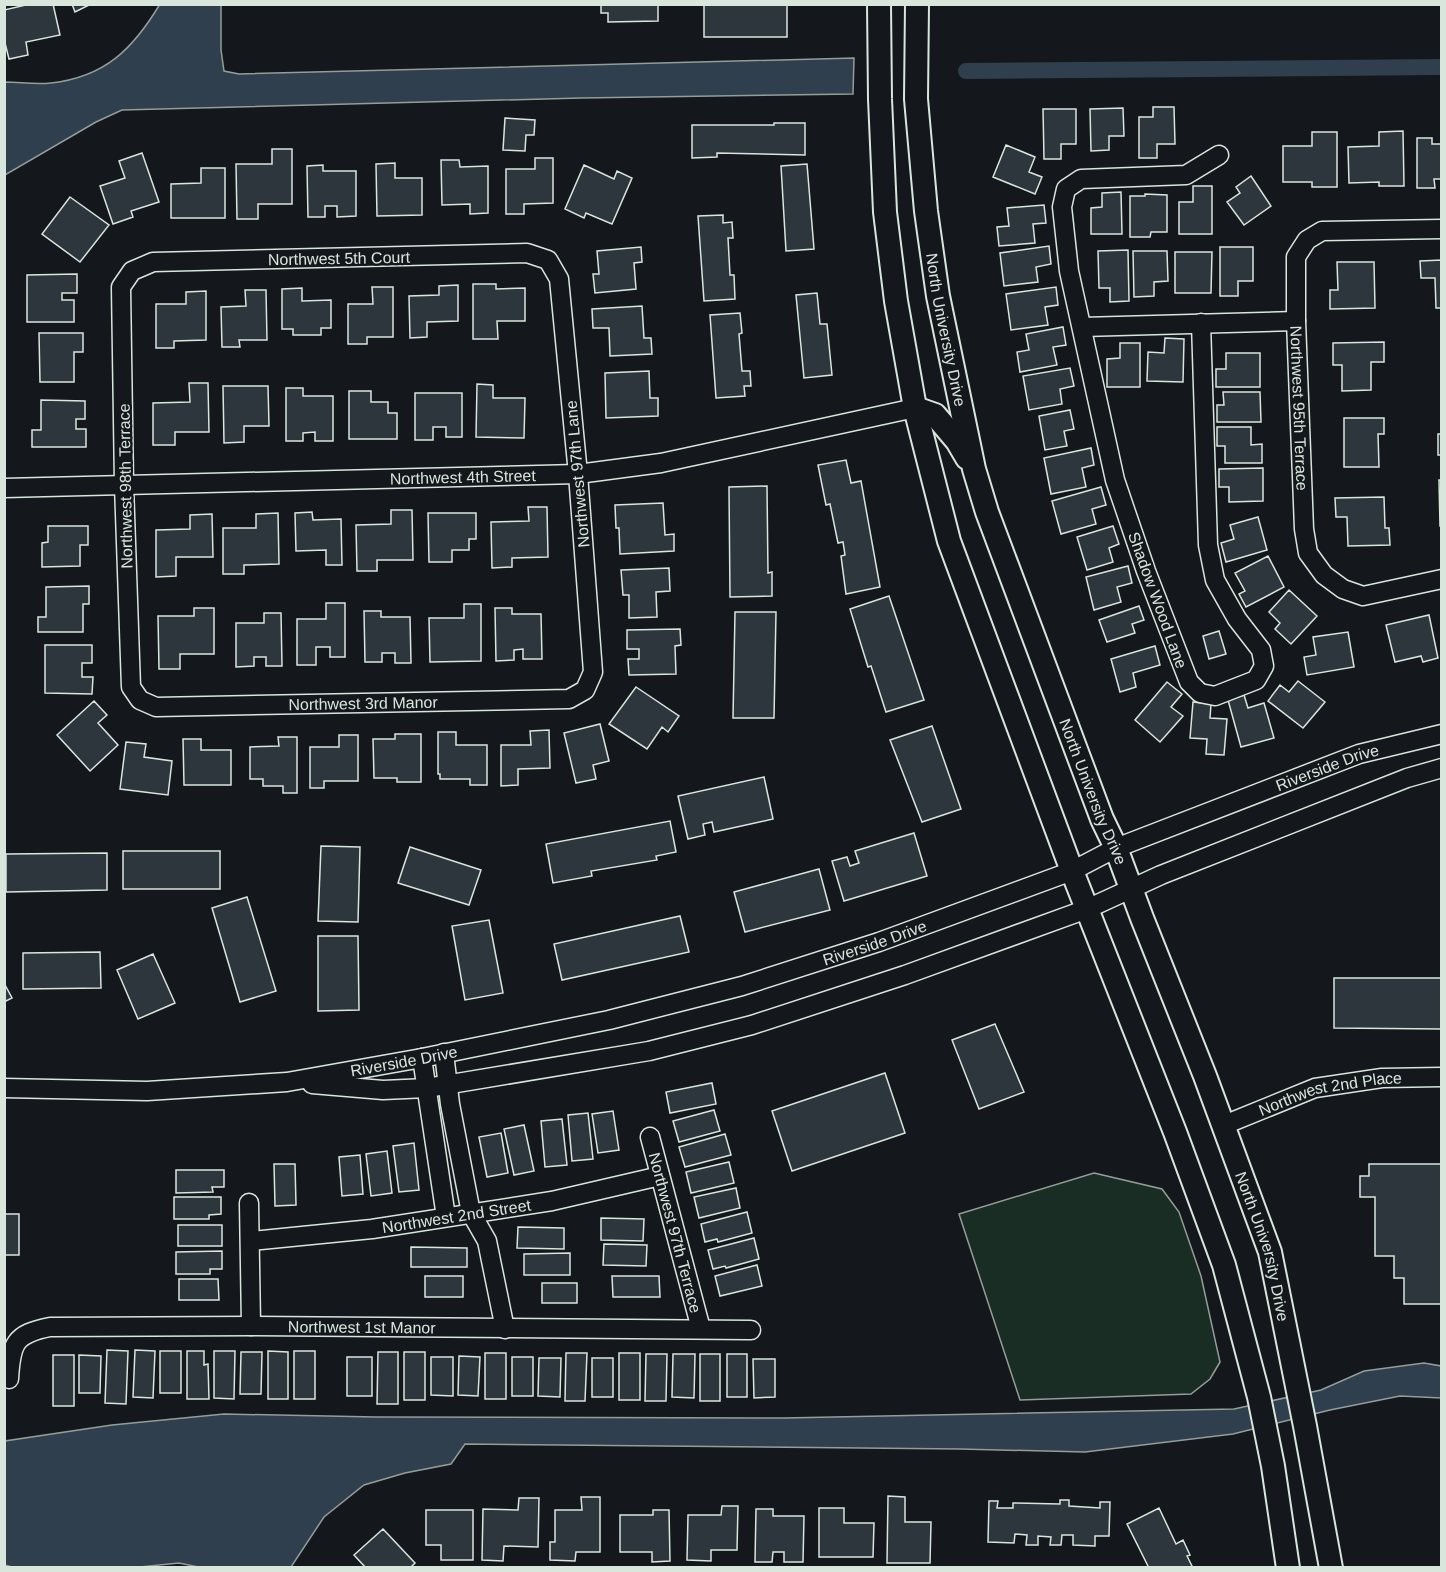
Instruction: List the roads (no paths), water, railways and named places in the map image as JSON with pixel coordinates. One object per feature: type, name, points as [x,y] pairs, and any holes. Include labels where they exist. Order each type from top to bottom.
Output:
[{"type":"main road","points":[[879,4],[885,212],[896,302],[915,408],[949,541],[1072,871],[1179,1141],[1224,1265],[1259,1397],[1288,1568]]},
{"type":"main road","name":"North University Drive","points":[[916,4],[916,99],[926,211],[938,296],[974,470],[999,545],[1102,819],[1116,848],[1224,1125],[1270,1252],[1305,1426],[1330,1568]]},
{"type":"main road","points":[[915,408],[935,415],[957,441],[974,470]]},
{"type":"street","name":"Shadow Wood Lane","points":[[1202,323],[1208,544],[1215,580],[1237,619],[1261,650],[1264,666],[1256,680],[1215,696],[1200,693],[1189,682],[1146,571],[1115,480],[1069,271],[1062,207],[1066,189],[1081,179],[1186,175],[1219,155]]},
{"type":"street","name":"Northwest 95th Terrace","points":[[1442,229],[1322,231],[1306,240],[1296,257],[1296,321],[1304,530],[1308,553],[1324,575],[1342,589],[1363,596],[1442,579]]},
{"type":"street","name":"Northwest 5th Court","points":[[132,271],[153,262],[527,253],[548,260]]},
{"type":"street","name":"Northwest 97th Lane","points":[[548,260],[559,279],[578,474],[593,672],[585,690]]},
{"type":"street","name":"Northwest 98th Terrace","points":[[132,271],[121,286],[124,485],[131,687],[140,700]]},
{"type":"street","points":[[1082,327],[1296,321]]},
{"type":"street","name":"Northwest 4th Street","points":[[4,488],[578,474],[661,463],[915,408]]},
{"type":"street","name":"Northwest 3rd Manor","points":[[140,700],[156,707],[569,699],[585,690]]},
{"type":"street","name":"Riverside Drive","points":[[4,1088],[147,1091],[287,1082],[422,1058],[609,1020],[742,986],[879,942],[1072,871],[1116,848],[1359,754],[1442,734]]},
{"type":"street","name":"Riverside Drive","points":[[287,1082],[383,1090],[427,1088],[649,1050],[752,1025],[905,975],[1087,909],[1131,888],[1407,778],[1442,768]]},
{"type":"street","points":[[444,1053],[471,1213],[487,1241],[506,1329]]},
{"type":"street","points":[[422,1058],[446,1217]]},
{"type":"street","name":"Northwest 2nd Place","points":[[1224,1125],[1315,1088],[1382,1078],[1442,1077]]},
{"type":"street","name":"Northwest 97th Terrace","points":[[650,1137],[701,1329]]},
{"type":"street","name":"Northwest 2nd Street","points":[[251,1241],[372,1229],[552,1201],[660,1176]]},
{"type":"street","points":[[249,1203],[251,1326]]},
{"type":"street","name":"Northwest 1st Manor","points":[[9,1379],[11,1351],[19,1340],[32,1331],[50,1327],[251,1326],[751,1330]]},
{"type":"water","points":[[160,4],[221,5],[221,50],[224,71],[239,74],[854,58],[853,94],[581,98],[122,110],[96,122],[5,175],[5,82],[51,83],[70,80],[102,67],[128,47]]},
{"type":"water","points":[[1424,1363],[1441,1366],[1441,1398],[1400,1396],[1330,1410],[1233,1434],[1085,1452],[465,1444],[451,1464],[405,1473],[364,1485],[324,1517],[291,1567],[203,1568],[179,1563],[130,1568],[15,1568],[5,1565],[5,1441],[112,1425],[224,1414],[376,1417],[784,1418],[1234,1409],[1321,1390],[1364,1371]]},
{"type":"waterway","points":[[966,71],[1442,67]]}]
